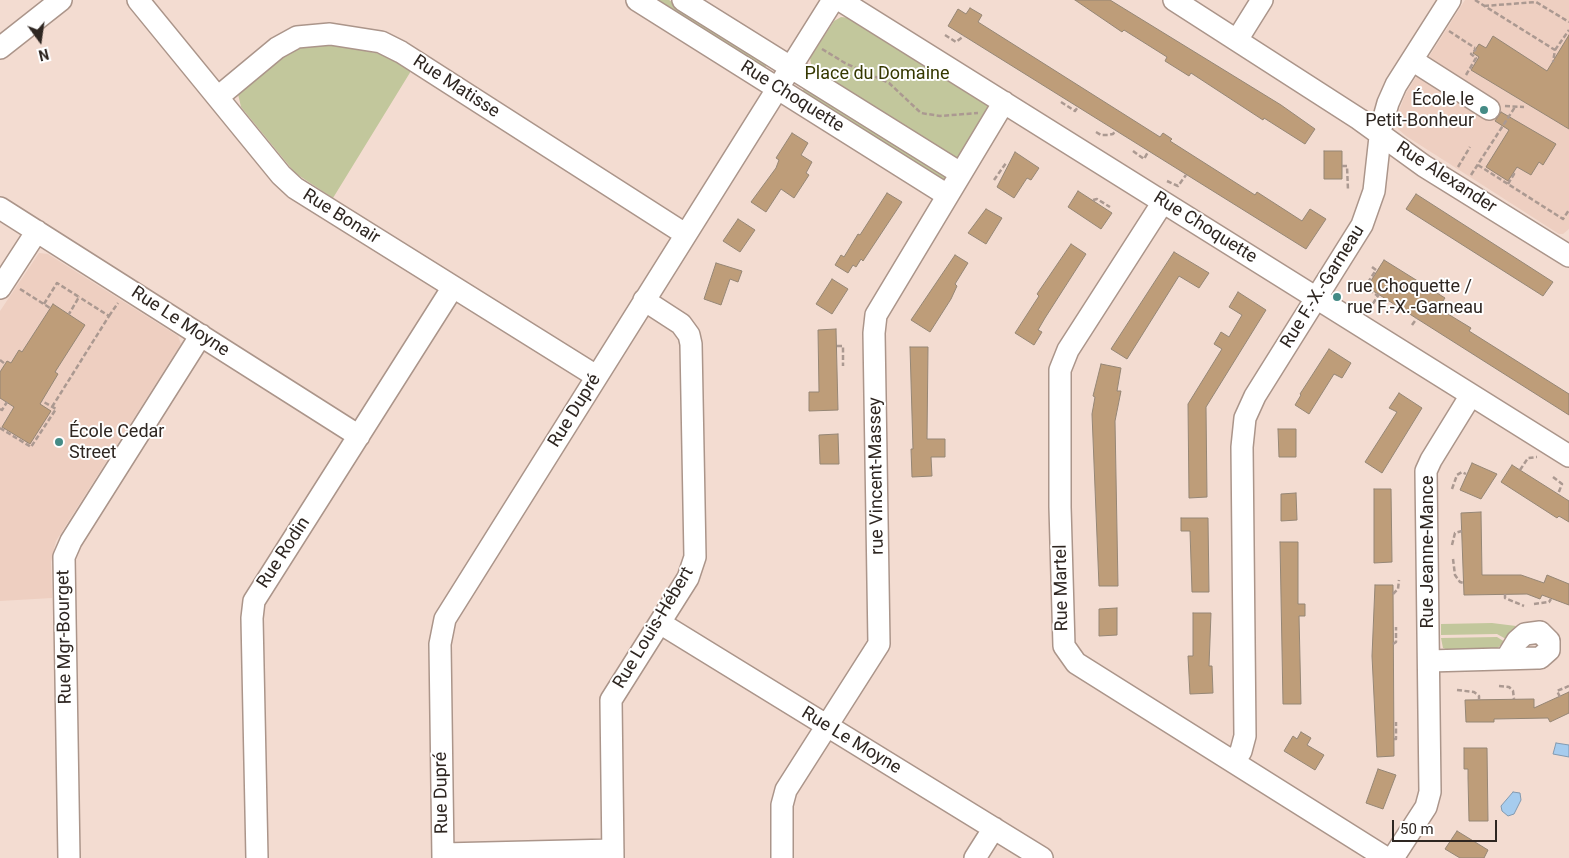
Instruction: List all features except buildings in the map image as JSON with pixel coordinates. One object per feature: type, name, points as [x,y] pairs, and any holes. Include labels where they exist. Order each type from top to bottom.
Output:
[{"type":"street","points":[[0,48],[61,0]]},
{"type":"street","name":"Rue Bonair","points":[[138,0],[281,175],[295,188],[596,376]]},
{"type":"street","name":"Rue Choquette","points":[[637,0],[947,195]]},
{"type":"street","name":"Rue Choquette","points":[[684,0],[960,173]]},
{"type":"street","name":"Rue Dupré","points":[[443,856],[440,644],[442,625],[596,376],[833,0]]},
{"type":"street","name":"Rue Choquette","points":[[840,0],[1569,456]]},
{"type":"street","name":"Rue Alexander","points":[[1174,0],[1237,40],[1424,166],[1569,256]]},
{"type":"street","points":[[1237,40],[1262,0]]},
{"type":"street","name":"Rue F.-X.-Garneau","points":[[1234,762],[1241,751],[1245,736],[1243,426],[1255,396],[1366,217],[1376,182],[1380,135],[1390,97],[1450,0]]},
{"type":"street","name":"Rue Matisse","points":[[218,97],[277,48],[292,39],[303,35],[324,34],[373,40],[401,52],[685,234]]},
{"type":"street","points":[[1412,60],[1493,108]]},
{"type":"street","name":"rue Vincent-Massey","points":[[782,858],[782,805],[784,794],[880,641],[874,320],[880,306],[1004,102]]},
{"type":"street","name":"Rue Martel","points":[[1163,202],[1068,350],[1060,370],[1063,641],[1066,651],[1076,663],[1386,858]]},
{"type":"street","name":"Rue Le Moyne","points":[[0,208],[359,436]]},
{"type":"street","points":[[7,287],[37,231]]},
{"type":"street","name":"Rue Rodin","points":[[257,858],[253,607],[259,591],[453,288]]},
{"type":"street","name":"Rue Louis-Hébert","points":[[613,854],[611,700],[691,573],[695,557],[692,350],[690,340],[684,328],[644,300]]},
{"type":"street","name":"Rue Mgr-Bourget","points":[[69,858],[64,557],[71,541],[201,335]]},
{"type":"street","name":"Rue Jeanne-Mance","points":[[1393,858],[1426,806],[1430,795],[1426,471],[1471,395]]},
{"type":"street","name":"Rue Le Moyne","points":[[660,624],[1042,858]]},
{"type":"street","points":[[1429,661],[1506,659]]},
{"type":"street","points":[[975,858],[994,828]]},
{"type":"street","points":[[443,856],[613,854]]},
{"type":"path","points":[[1475,0],[1555,50]]},
{"type":"path","points":[[1484,6],[1536,2],[1569,22]]},
{"type":"path","points":[[1446,29],[1475,48],[1471,54],[1476,58],[1468,72]]},
{"type":"path","points":[[1553,62],[1555,50],[1569,30]]},
{"type":"path","points":[[945,35],[956,42],[964,36]]},
{"type":"path","points":[[817,47],[845,64],[889,84],[921,113],[940,116],[983,112]]},
{"type":"path","points":[[1061,102],[1076,111],[1078,107]]},
{"type":"path","points":[[1469,179],[1515,107]]},
{"type":"path","points":[[1493,108],[1524,107]]},
{"type":"path","points":[[1096,132],[1108,136],[1116,130]]},
{"type":"path","points":[[1456,170],[1470,147]]},
{"type":"path","points":[[1133,152],[1144,159],[1148,152]]},
{"type":"path","points":[[994,180],[1007,164]]},
{"type":"path","points":[[1478,165],[1563,219],[1569,210]]},
{"type":"path","points":[[1342,166],[1347,166],[1348,190]]},
{"type":"path","points":[[1508,184],[1513,173]]},
{"type":"path","points":[[1167,181],[1178,186],[1186,175]]},
{"type":"path","points":[[1093,200],[1097,199],[1110,206]]},
{"type":"path","points":[[1365,316],[1379,295],[1364,287],[1376,270],[1372,267]]},
{"type":"path","points":[[44,304],[57,284],[110,316]]},
{"type":"path","points":[[7,287],[50,308]]},
{"type":"path","points":[[69,314],[80,297]]},
{"type":"path","points":[[52,407],[121,298]]},
{"type":"path","points":[[1412,325],[1417,318]]},
{"type":"path","points":[[837,346],[843,346],[843,366]]},
{"type":"path","points":[[0,360],[6,364]]},
{"type":"path","points":[[0,428],[31,447],[56,410],[42,401]]},
{"type":"path","points":[[1,411],[7,402]]},
{"type":"path","points":[[1520,470],[1528,458],[1538,457],[1543,460]]},
{"type":"path","points":[[1452,489],[1457,475],[1462,472],[1466,474]]},
{"type":"path","points":[[1553,477],[1562,484],[1558,494]]},
{"type":"path","points":[[1452,545],[1455,533],[1462,531]]},
{"type":"path","points":[[1452,559],[1455,576],[1460,582],[1464,583]]},
{"type":"path","points":[[1393,594],[1398,589],[1399,580]]},
{"type":"path","points":[[1505,594],[1506,598],[1524,606]]},
{"type":"path","points":[[1534,604],[1549,602],[1552,599]]},
{"type":"path","points":[[1393,644],[1396,642],[1396,627]]},
{"type":"path","points":[[1499,686],[1509,687],[1514,693],[1514,699]]},
{"type":"path","points":[[1560,697],[1557,691],[1569,686]]},
{"type":"path","points":[[1457,690],[1474,692],[1479,696],[1479,700]]},
{"type":"path","points":[[1394,739],[1396,739],[1396,722]]},
{"type":"shaded area","name":"École le Petit-Bonheur","points":[[1465,0],[1569,0],[1569,229],[1563,234],[1559,234],[1398,129],[1396,118],[1406,93]]},
{"type":"shaded area","name":"École Cedar Street","points":[[39,253],[48,254],[178,336],[181,344],[56,541],[51,562],[52,598],[0,601],[0,311]]},
{"type":"green space","points":[[644,0],[669,0],[764,59],[766,67],[764,69]]},
{"type":"green space","name":"Place du Domaine","points":[[841,17],[850,18],[985,103],[989,108],[962,157],[956,160],[812,70],[810,58],[834,21]]},
{"type":"green space","points":[[329,44],[386,55],[411,71],[333,198],[295,173],[241,107],[238,94],[281,58],[300,47]]},
{"type":"green space","points":[[805,88],[947,175],[946,183],[801,92]]},
{"type":"green space","points":[[1492,623],[1516,626],[1506,639],[1497,634],[1441,635],[1441,624]]},
{"type":"green space","points":[[1497,637],[1505,642],[1496,649],[1451,651],[1443,648],[1441,638]]},
{"type":"water","points":[[1556,743],[1569,745],[1569,757],[1553,754]]},
{"type":"water","points":[[1513,792],[1520,793],[1521,800],[1514,814],[1508,816],[1502,811],[1501,806]]},
{"type":"place","name":"École le Petit-Bonheur","points":[[1484,110]]},
{"type":"place","name":"rue Choquette / rue F.-X.-Garneau","points":[[1337,297]]},
{"type":"place","name":"École Cedar Street","points":[[59,442]]}]
